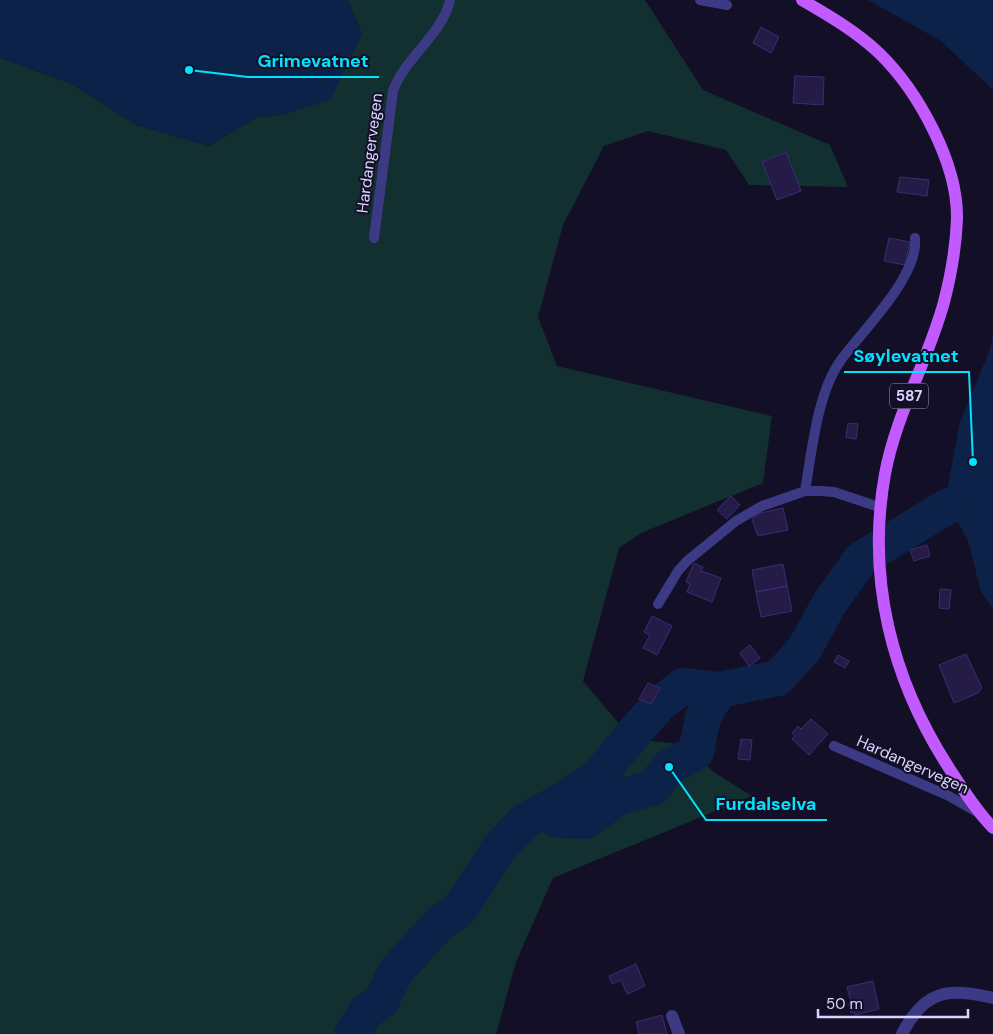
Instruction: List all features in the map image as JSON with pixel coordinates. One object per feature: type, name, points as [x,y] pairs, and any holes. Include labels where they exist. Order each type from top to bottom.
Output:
[{"type":"main road","name":"Hardangervegen","points":[[802,0],[853,33],[878,53],[910,89],[932,126],[949,169],[957,217],[952,259],[944,302],[925,358],[897,426],[885,472],[879,507],[878,570],[882,607],[894,654],[910,697],[931,740],[978,812],[993,828]]},
{"type":"street","points":[[902,1034],[913,1015],[940,994],[950,992],[993,998]]},
{"type":"street","points":[[672,1016],[679,1034]]},
{"type":"lane","name":"Hardangervegen","points":[[374,238],[393,91],[399,75],[439,25],[450,0]]},
{"type":"lane","points":[[700,0],[727,6]]},
{"type":"lane","points":[[805,491],[827,386],[840,361],[887,305],[915,256],[915,238]]},
{"type":"lane","points":[[658,604],[678,571],[687,561],[736,521],[775,500],[805,491],[834,492],[879,507]]},
{"type":"lane","name":"Hardangervegen","points":[[834,746],[949,796],[978,812]]},
{"type":"green space","points":[[348,0],[645,0],[703,90],[830,145],[848,187],[749,185],[726,150],[648,131],[604,146],[563,225],[538,317],[557,366],[772,416],[763,483],[641,533],[619,548],[583,681],[632,739],[690,745],[712,771],[752,796],[553,878],[516,962],[496,1034],[0,1034],[0,58],[68,82],[137,125],[209,146],[255,118],[289,113],[362,35]]},
{"type":"water","points":[[0,0],[348,0],[362,35],[330,100],[289,113],[255,118],[209,146],[137,125],[68,82],[0,58]]},
{"type":"water","points":[[868,0],[993,0],[993,90],[941,41]]},
{"type":"water","points":[[993,335],[993,609],[981,592],[968,540],[945,501],[960,422],[989,352]]},
{"type":"building","points":[[761,27],[779,37],[771,53],[753,43]]},
{"type":"building","points":[[795,76],[824,77],[823,105],[793,103]]},
{"type":"building","points":[[786,152],[801,191],[777,200],[762,162]]},
{"type":"building","points":[[900,177],[929,180],[927,196],[897,192]]},
{"type":"building","points":[[889,238],[910,242],[905,265],[884,261]]},
{"type":"building","points":[[848,423],[858,424],[856,439],[846,437]]},
{"type":"building","points":[[731,496],[740,505],[727,519],[717,510]]},
{"type":"building","points":[[783,508],[788,530],[758,536],[752,519],[760,513]]},
{"type":"building","points":[[927,545],[930,556],[914,561],[910,550]]},
{"type":"building","points":[[694,563],[703,567],[701,571],[721,578],[712,602],[687,592],[690,584],[686,582]]},
{"type":"building","points":[[783,564],[787,586],[756,592],[752,570]]},
{"type":"building","points":[[787,586],[792,611],[761,617],[756,592]]},
{"type":"building","points":[[940,589],[951,590],[949,609],[939,608]]},
{"type":"building","points":[[652,616],[672,626],[657,655],[643,648],[650,635],[644,632]]},
{"type":"building","points":[[750,645],[760,658],[749,666],[740,653]]},
{"type":"building","points":[[966,654],[982,688],[978,693],[954,703],[939,665]]},
{"type":"building","points":[[838,655],[849,661],[845,668],[834,662]]},
{"type":"building","points":[[648,683],[660,688],[651,704],[639,699]]},
{"type":"building","points":[[811,719],[828,734],[809,755],[792,739],[795,736],[792,733],[798,726],[801,729]]},
{"type":"building","points":[[741,739],[752,740],[750,760],[738,759]]},
{"type":"building","points":[[636,964],[645,986],[627,994],[621,980],[612,984],[609,976]]},
{"type":"building","points":[[873,981],[879,1009],[855,1015],[854,1012],[851,1013],[848,1003],[851,1002],[847,987]]},
{"type":"building","points":[[662,1015],[667,1034],[639,1034],[636,1022]]},
{"type":"waterway","points":[[352,1034],[366,1012],[381,1001],[396,971],[440,923],[460,909],[500,847],[526,820],[544,811],[558,820],[585,821],[619,797],[653,788],[669,767],[696,752],[703,717],[719,690],[778,678],[805,648],[829,604],[861,559],[948,506]]},
{"type":"waterway","points":[[544,811],[598,777],[660,704],[683,686],[719,690]]},
{"type":"place","name":"Grimevatnet","points":[[189,70]]},
{"type":"place","name":"Søylevatnet","points":[[973,462]]},
{"type":"place","name":"Furdalselva","points":[[669,767]]}]
